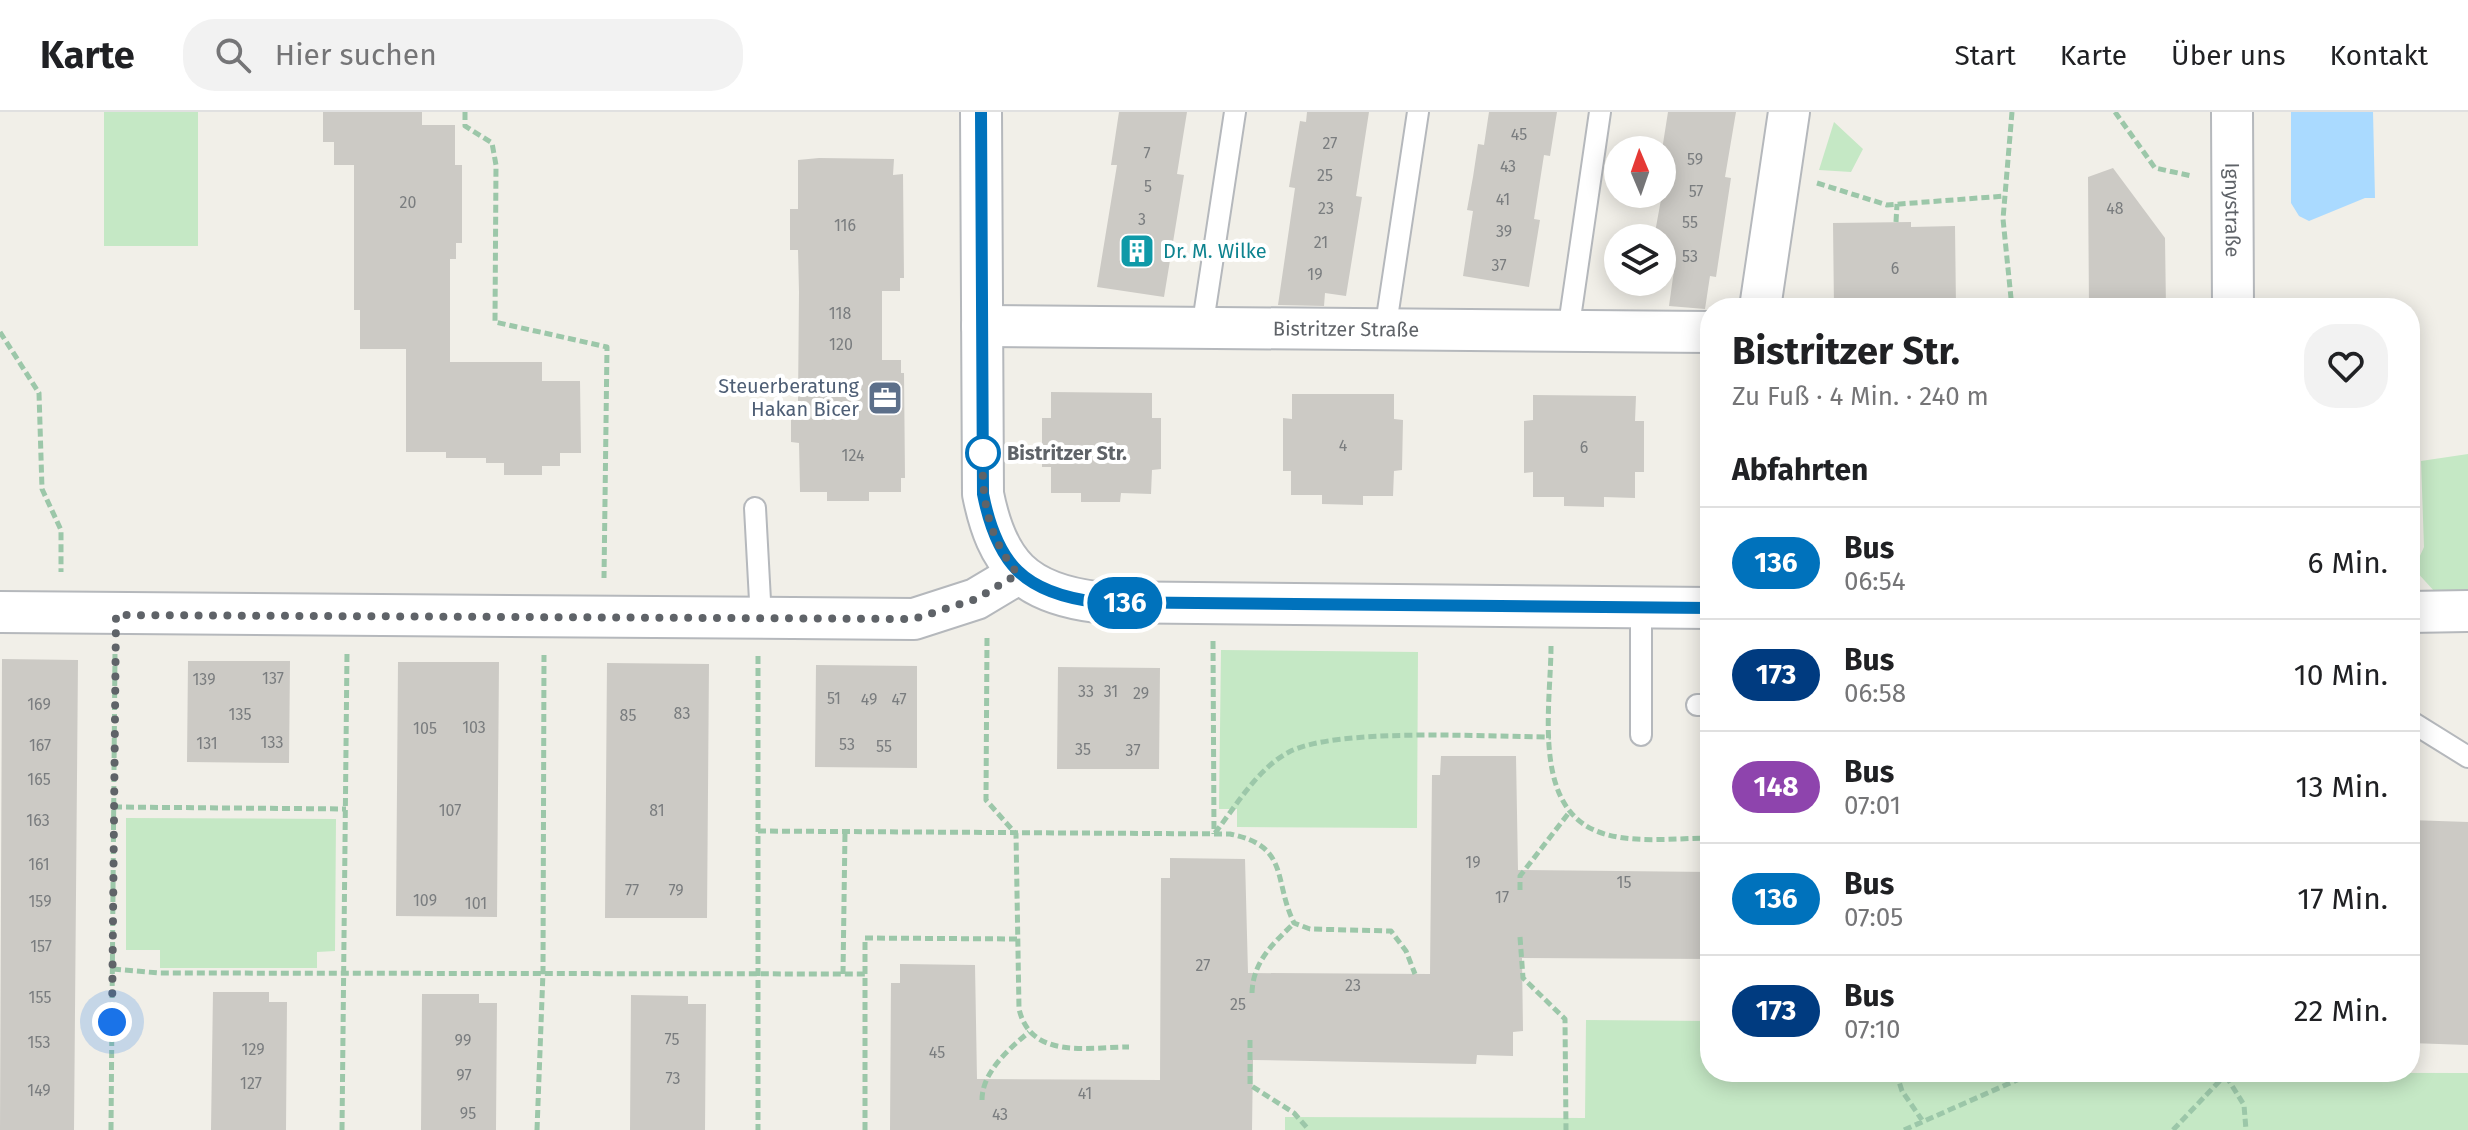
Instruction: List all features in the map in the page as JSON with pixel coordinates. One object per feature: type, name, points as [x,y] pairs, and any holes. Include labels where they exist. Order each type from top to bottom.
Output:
[{"type":"street","points":[[981,112],[983,494],[1002,584]]},
{"type":"street","points":[[1761,298],[1789,112]]},
{"type":"street","name":"Ignystraße","points":[[2232,112],[2233,298]]},
{"type":"street","name":"Bistritzer Straße","points":[[982,326],[1700,332]]},
{"type":"street","points":[[0,612],[914,619],[949,610],[1002,584],[1072,599],[1212,604],[1700,608]]},
{"type":"street","points":[[2420,612],[2468,611]]},
{"type":"lane","points":[[1202,329],[1235,112]]},
{"type":"lane","points":[[1385,331],[1418,112]]},
{"type":"lane","points":[[1568,332],[1600,112]]},
{"type":"lane","points":[[755,508],[759,619]]},
{"type":"lane","points":[[1641,607],[1641,735]]},
{"type":"lane","points":[[2420,727],[2468,757]]},
{"type":"path","points":[[465,112],[465,126],[492,143],[496,165],[495,322],[607,347],[603,618]]},
{"type":"path","points":[[2011,298],[2003,219],[2012,112]]},
{"type":"path","points":[[2115,112],[2155,168],[2232,185]]},
{"type":"path","points":[[1780,174],[1887,205],[2005,196]]},
{"type":"path","points":[[1896,222],[1897,204]]},
{"type":"path","points":[[0,332],[39,393],[42,489],[61,530],[60,613]]},
{"type":"path","points":[[1002,584],[986,800],[1016,834],[1019,1009],[1029,1032],[1042,1043],[1057,1048],[1129,1047]]},
{"type":"path","points":[[1212,604],[1214,834]]},
{"type":"path","points":[[1552,606],[1551,737],[1555,791],[1568,814],[1595,831],[1625,837],[1700,838]]},
{"type":"path","points":[[111,1130],[116,615]]},
{"type":"path","points":[[342,1130],[348,616]]},
{"type":"path","points":[[537,1130],[543,972],[544,618]]},
{"type":"path","points":[[758,1130],[759,619]]},
{"type":"path","points":[[1214,834],[1258,777],[1290,751],[1345,739],[1551,737]]},
{"type":"path","points":[[114,807],[346,809]]},
{"type":"path","points":[[1520,890],[1520,876],[1568,814]]},
{"type":"path","points":[[758,831],[1214,834],[1247,838],[1274,857],[1294,923]]},
{"type":"path","points":[[843,974],[845,832]]},
{"type":"path","points":[[1294,923],[1310,929],[1391,931],[1406,951],[1415,974]]},
{"type":"path","points":[[1252,993],[1252,981],[1263,953],[1294,923]]},
{"type":"path","points":[[1520,937],[1523,978],[1565,1019],[1566,1130]]},
{"type":"path","points":[[865,1130],[865,938],[1018,939]]},
{"type":"path","points":[[113,969],[159,973],[865,974]]},
{"type":"path","points":[[982,1100],[982,1087],[995,1066],[1029,1032]]},
{"type":"path","points":[[1250,1040],[1250,1085],[1294,1113],[1309,1130]]},
{"type":"path","points":[[1899,1082],[1922,1120]]},
{"type":"path","points":[[1904,1130],[2011,1082]]},
{"type":"path","points":[[2173,1130],[2219,1082]]},
{"type":"path","points":[[2231,1082],[2244,1105],[2246,1130]]},
{"type":"green space","points":[[104,112],[198,112],[198,246],[104,246]]},
{"type":"green space","points":[[1834,122],[1863,149],[1851,172],[1819,170]]},
{"type":"green space","points":[[2468,454],[2468,628],[2420,576],[2420,556],[2424,547],[2421,461]]},
{"type":"green space","points":[[1221,650],[1418,652],[1417,828],[1237,827],[1237,809],[1219,809]]},
{"type":"green space","points":[[126,818],[336,819],[335,951],[317,952],[317,968],[160,968],[160,950],[126,950]]},
{"type":"green space","points":[[1586,1020],[1700,1021],[1700,1082],[2420,1082],[2420,1073],[2468,1073],[2468,1130],[1285,1130],[1285,1117],[1585,1118]]},
{"type":"water","points":[[2291,112],[2373,112],[2375,198],[2365,198],[2309,221],[2299,216],[2291,203]]},
{"type":"building","points":[[323,112],[422,112],[422,125],[455,125],[455,165],[462,165],[462,243],[456,243],[456,259],[450,259],[450,362],[542,362],[542,381],[580,381],[581,453],[560,453],[560,466],[542,466],[542,475],[504,475],[504,463],[486,463],[486,458],[446,458],[446,452],[406,452],[406,349],[360,349],[360,310],[354,310],[354,165],[334,165],[334,142],[323,142]]},
{"type":"building","points":[[1119,112],[1187,112],[1177,174],[1184,175],[1164,297],[1097,287],[1117,165],[1111,165]]},
{"type":"building","points":[[1307,112],[1369,112],[1356,196],[1362,197],[1346,296],[1325,293],[1324,306],[1278,305],[1295,188],[1289,187],[1300,121],[1306,122]]},
{"type":"building","points":[[1489,112],[1557,112],[1550,156],[1544,155],[1534,219],[1540,220],[1529,287],[1463,276],[1473,211],[1467,210],[1478,144],[1484,145]]},
{"type":"building","points":[[1668,112],[1736,112],[1725,177],[1731,178],[1716,277],[1710,276],[1707,298],[1700,298],[1700,309],[1669,306],[1670,296],[1676,296],[1676,224],[1657,224],[1659,208],[1676,208],[1676,136],[1664,136]]},
{"type":"building","points":[[894,159],[893,175],[903,174],[904,278],[900,278],[900,291],[882,291],[882,360],[901,360],[901,373],[904,373],[905,478],[901,478],[901,492],[869,492],[869,501],[827,501],[827,492],[800,492],[799,443],[791,442],[791,402],[798,402],[799,292],[798,250],[790,250],[790,209],[798,209],[798,160]]},
{"type":"building","points":[[2113,168],[2165,238],[2166,298],[2089,298],[2088,177]]},
{"type":"building","points":[[1911,222],[1911,227],[1955,226],[1956,298],[1834,298],[1833,223]]},
{"type":"building","points":[[1051,392],[1152,393],[1152,418],[1161,418],[1161,469],[1152,470],[1151,494],[1121,493],[1120,502],[1081,502],[1081,493],[1051,493],[1051,467],[1042,467],[1042,418],[1051,418]]},
{"type":"building","points":[[1292,394],[1394,394],[1394,419],[1403,420],[1402,470],[1394,471],[1393,496],[1363,496],[1363,505],[1322,504],[1322,495],[1291,495],[1291,471],[1283,471],[1283,418],[1292,419]]},
{"type":"building","points":[[1533,395],[1636,396],[1635,421],[1644,421],[1644,472],[1635,472],[1635,498],[1604,497],[1604,507],[1564,506],[1564,497],[1533,497],[1533,472],[1524,473],[1524,421],[1533,420]]},
{"type":"building","points":[[2,659],[78,660],[74,1130],[0,1130]]},
{"type":"building","points":[[188,661],[290,661],[289,763],[187,762]]},
{"type":"building","points":[[398,662],[499,662],[497,917],[396,916]]},
{"type":"building","points":[[607,663],[709,664],[707,918],[605,918]]},
{"type":"building","points":[[816,665],[917,666],[917,768],[815,767]]},
{"type":"building","points":[[1058,667],[1160,668],[1159,769],[1057,769]]},
{"type":"building","points":[[1441,756],[1516,756],[1518,870],[1700,872],[1700,959],[1522,958],[1523,1031],[1513,1032],[1513,1056],[1477,1055],[1476,1064],[1253,1060],[1252,1130],[890,1130],[891,983],[900,983],[900,964],[975,965],[977,1079],[1160,1080],[1161,878],[1170,878],[1170,858],[1245,859],[1248,973],[1430,974],[1432,775],[1440,775]]},
{"type":"building","points":[[2420,820],[2468,822],[2468,1045],[2420,1043]]},
{"type":"building","points":[[213,992],[269,992],[269,1002],[287,1002],[286,1130],[211,1130]]},
{"type":"building","points":[[422,994],[479,994],[479,1003],[497,1003],[496,1130],[421,1130]]},
{"type":"building","points":[[631,995],[688,996],[688,1004],[706,1004],[705,1130],[630,1130]]},
{"type":"bus line","name":"136","points":[[981,112],[983,494],[995,542],[1018,574],[1050,592],[1096,602],[1700,608]]},
{"type":"place","name":"Dr. M. Wilke","points":[[1137,251]]},
{"type":"place","name":"Steuerberatung Hakan Bicer","points":[[885,398]]},
{"type":"place","name":"Bistritzer Str.","points":[[983,453]]},
{"type":"route","points":[[112,1022],[116,615],[914,619],[976,599],[1018,574],[995,542],[988,519],[983,494],[983,453]]}]
